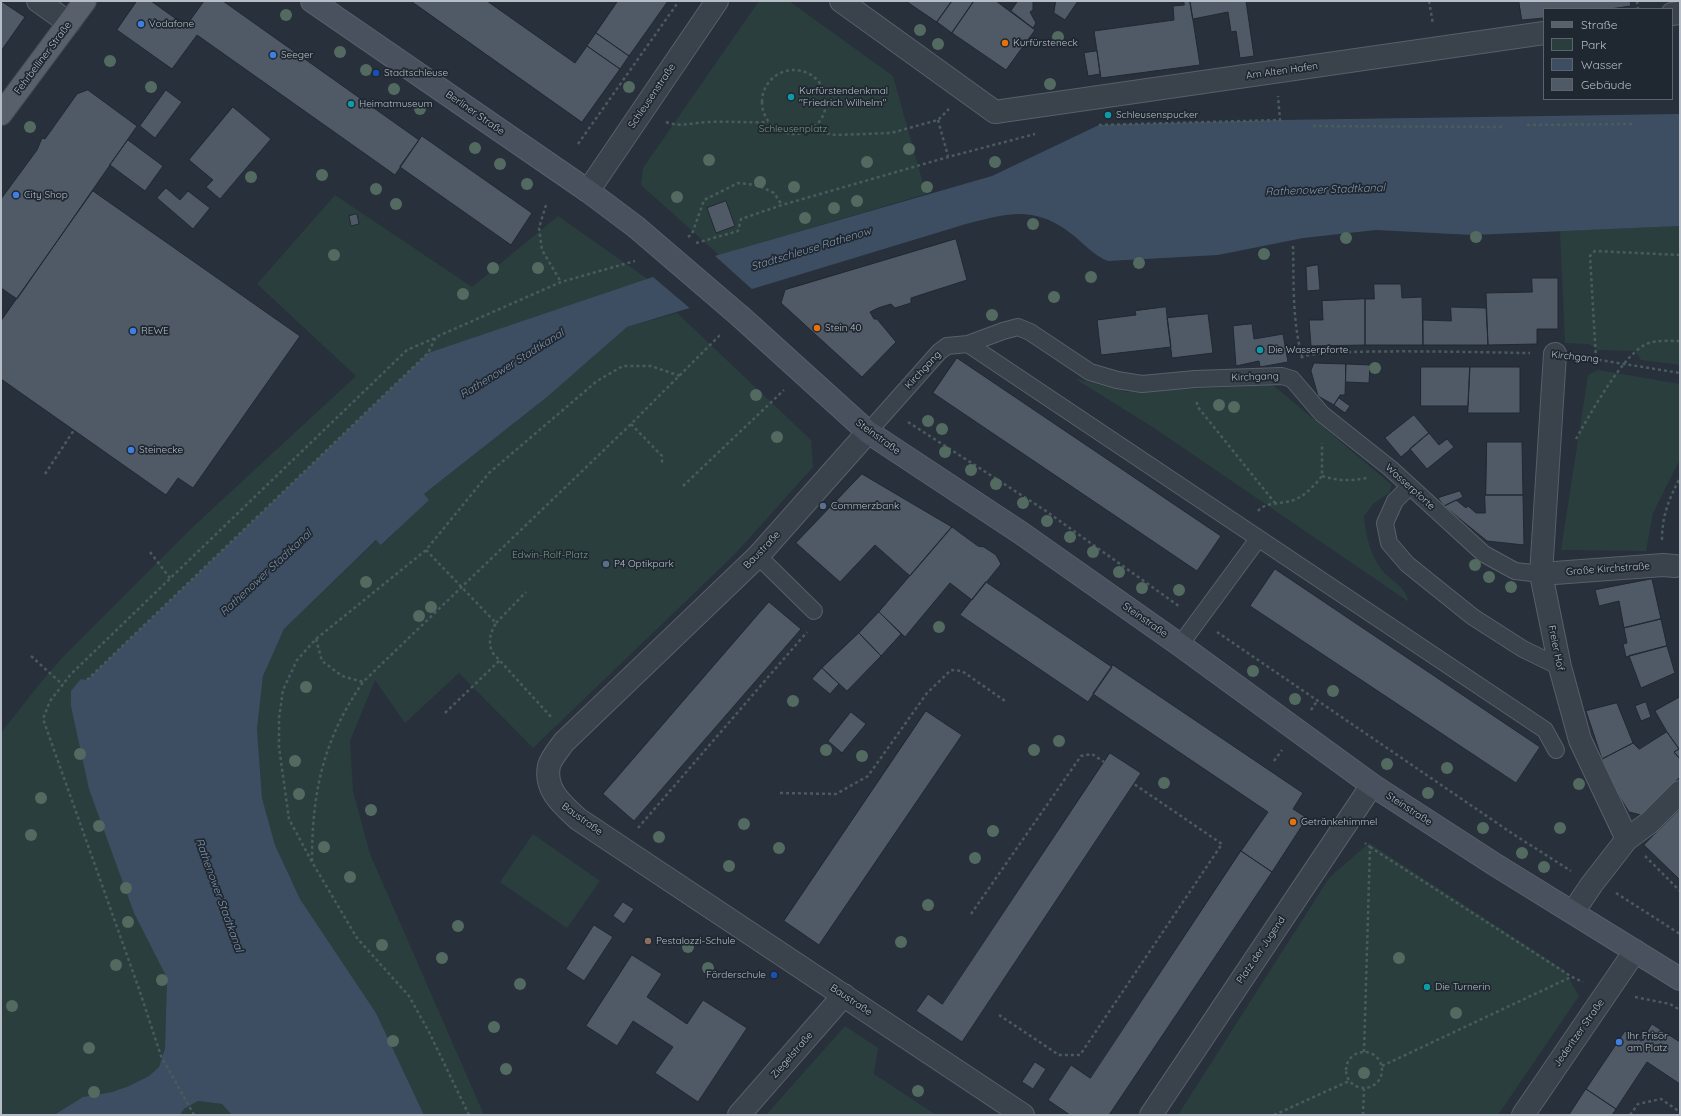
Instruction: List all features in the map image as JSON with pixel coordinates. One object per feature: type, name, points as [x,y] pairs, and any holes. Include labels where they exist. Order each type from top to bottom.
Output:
[{"type":"main road","name":"Fehrbelliner Straße","points":[[1,114],[85,1]]},
{"type":"main road","name":"Berliner Straße","points":[[312,1],[588,191],[636,227]]},
{"type":"main road","name":"Steinstraße","points":[[636,227],[741,317],[868,432],[1021,533],[1180,645],[1372,785],[1680,979]]},
{"type":"street","points":[[38,1],[69,23]]},
{"type":"street","name":"Schleusenstraße","points":[[588,191],[717,1]]},
{"type":"street","name":"Am Alten Hafen","points":[[841,1],[994,112],[1019,110],[1543,33]]},
{"type":"street","name":"Freier Hof","points":[[1555,354],[1541,574],[1560,667],[1580,740],[1627,840]]},
{"type":"street","name":"Baustraße","points":[[868,432],[758,556],[564,742],[549,766],[549,782],[557,800],[578,819],[622,846],[1023,1115]]},
{"type":"street","name":"Große Kirchstraße","points":[[1541,574],[1669,566]]},
{"type":"street","name":"Platz der Jugend","points":[[1151,1115],[1372,785]]},
{"type":"street","points":[[1573,912],[1592,884],[1627,840],[1649,823],[1680,792]]},
{"type":"street","name":"Jederitzer Straße","points":[[1523,1115],[1635,952]]},
{"type":"street","name":"Ziegelstraße","points":[[739,1115],[844,995]]},
{"type":"lane","name":"Kirchgang","points":[[868,432],[939,352],[947,346],[968,344],[1018,327],[1030,332],[1090,372],[1117,380],[1142,384],[1282,376],[1292,379]]},
{"type":"lane","points":[[968,344],[1545,730],[1556,750]]},
{"type":"lane","name":"Wasserpforte","points":[[1292,379],[1322,414],[1390,468],[1484,554],[1515,571],[1541,574]]},
{"type":"lane","points":[[1409,487],[1395,501],[1385,523],[1389,543],[1407,564],[1473,617],[1523,649],[1560,667]]},
{"type":"lane","points":[[1180,645],[1258,539]]},
{"type":"lane","points":[[758,556],[814,611]]},
{"type":"path","points":[[578,144],[679,1]]},
{"type":"path","points":[[692,234],[704,200],[738,183],[757,185],[774,193],[782,205],[948,157],[938,120],[891,133],[836,135],[809,131],[792,134],[783,132],[768,122],[763,110],[762,98],[765,87],[773,78],[784,72],[796,70],[807,73],[817,79],[824,89],[826,101],[825,113],[818,123],[809,131]]},
{"type":"path","points":[[610,99],[674,126],[709,122],[768,122]]},
{"type":"path","points":[[1099,126],[1280,120],[1279,105]]},
{"type":"path","points":[[1527,125],[1632,124]]},
{"type":"path","points":[[1313,126],[1502,127]]},
{"type":"path","points":[[194,1115],[161,1056],[134,974],[43,719],[50,701],[70,674],[407,350],[561,282],[542,250],[539,228],[546,205]]},
{"type":"path","points":[[1293,246],[1296,311],[1302,356]]},
{"type":"path","points":[[1596,359],[1590,256],[1595,251],[1680,255]]},
{"type":"path","points":[[312,862],[312,828],[317,787],[330,740],[347,705],[363,682],[631,424],[723,333]]},
{"type":"path","points":[[87,680],[428,353],[436,337]]},
{"type":"path","points":[[1575,441],[1614,375],[1626,364],[1636,351],[1649,343],[1680,341]]},
{"type":"path","name":"Kirchgang","points":[[1292,379],[1302,356],[1309,354],[1344,352],[1555,354],[1596,359],[1680,373]]},
{"type":"path","points":[[469,1115],[429,1032],[409,996],[357,938],[312,862],[289,819],[279,748],[279,718],[283,690],[297,660],[316,639],[426,550],[489,473],[597,381],[623,366],[651,366],[680,376]]},
{"type":"path","points":[[683,486],[800,372]]},
{"type":"path","points":[[1195,380],[1197,406],[1275,503]]},
{"type":"path","points":[[888,408],[1046,511],[1199,620],[1512,834],[1592,884],[1610,889],[1680,934]]},
{"type":"path","points":[[1244,530],[1260,509],[1275,503],[1291,501],[1309,492],[1322,476],[1322,414]]},
{"type":"path","points":[[631,424],[662,456],[662,464]]},
{"type":"path","points":[[45,474],[74,430]]},
{"type":"path","points":[[1322,476],[1338,481],[1352,481],[1372,477],[1390,468]]},
{"type":"path","points":[[1669,566],[1663,522],[1667,504],[1680,478]]},
{"type":"path","points":[[426,550],[496,623]]},
{"type":"path","points":[[150,552],[170,578]]},
{"type":"path","points":[[526,592],[496,623],[490,634],[489,643],[492,652],[499,661],[554,720],[564,742]]},
{"type":"path","points":[[622,846],[807,633],[814,611]]},
{"type":"path","points":[[316,639],[322,660],[342,676],[363,682]]},
{"type":"path","points":[[31,656],[63,685]]},
{"type":"path","points":[[445,713],[499,661]]},
{"type":"path","points":[[780,793],[836,794],[868,776],[927,693],[951,670],[962,672],[1005,701]]},
{"type":"path","points":[[1274,761],[1285,747]]},
{"type":"path","points":[[971,914],[1081,756],[1092,754],[1104,762]]},
{"type":"path","points":[[999,1014],[1059,1055],[1080,1055],[1222,844],[1134,784]]},
{"type":"path","points":[[1344,827],[1370,847],[1572,977],[1382,1066]]},
{"type":"path","points":[[1627,840],[1680,891]]},
{"type":"path","points":[[1364,1052],[1370,847]]},
{"type":"path","points":[[1364,1052],[1375,1055],[1382,1066],[1380,1080],[1370,1088],[1364,1089],[1353,1086],[1346,1073],[1348,1061],[1358,1053],[1364,1052]]},
{"type":"path","points":[[1274,1115],[1349,1081]]},
{"type":"path","points":[[1363,1115],[1364,1089]]},
{"type":"path","points":[[1630,1115],[1638,1104],[1661,1100],[1680,1112]]},
{"type":"green space","name":"Schleusenplatz","points":[[759,1],[789,1],[893,76],[926,194],[719,255],[641,185],[643,168]]},
{"type":"green space","points":[[335,195],[472,287],[558,216],[649,280],[428,353],[87,680],[81,679],[134,913],[167,978],[165,1048],[159,1067],[149,1076],[129,1086],[112,1092],[83,1097],[54,1115],[1,1115],[1,733],[62,658],[195,525],[356,376],[257,284]]},
{"type":"green space","points":[[1680,226],[1680,365],[1641,360],[1635,351],[1598,350],[1589,344],[1565,343],[1560,231]]},
{"type":"green space","name":"Edwin-Rolf-Platz","points":[[677,313],[811,440],[813,467],[735,554],[533,748],[459,673],[405,723],[375,680],[350,741],[353,791],[370,854],[484,1115],[424,1115],[376,1013],[300,899],[275,845],[262,798],[257,729],[263,676],[284,629],[377,540],[382,545],[428,500],[423,495],[547,397],[627,327]]},
{"type":"green space","points":[[1598,370],[1680,384],[1680,459],[1653,513],[1646,551],[1561,550],[1588,375]]},
{"type":"green space","points":[[1074,378],[1127,392],[1273,385],[1392,485],[1389,493],[1373,504],[1364,516],[1366,530],[1371,550],[1381,569],[1401,587],[1409,602],[1154,428]]},
{"type":"green space","points":[[533,834],[600,881],[567,928],[500,882]]},
{"type":"green space","points":[[1369,843],[1564,970],[1579,996],[1498,1115],[1178,1115],[1329,878]]},
{"type":"green space","points":[[845,1026],[878,1048],[874,1074],[936,1115],[766,1115]]},
{"type":"green space","points":[[198,1101],[222,1104],[232,1115],[180,1115],[184,1109]]},
{"type":"water","points":[[1680,114],[1680,226],[1473,235],[1376,230],[1303,238],[1218,255],[1108,261],[1092,252],[1056,223],[1031,215],[1007,215],[966,224],[627,327],[547,397],[424,494],[429,500],[381,545],[376,540],[284,629],[263,676],[257,729],[262,798],[275,845],[300,899],[376,1013],[424,1115],[232,1115],[222,1104],[198,1101],[184,1109],[180,1115],[54,1115],[83,1097],[112,1092],[129,1086],[149,1076],[159,1067],[165,1048],[167,978],[134,913],[89,789],[71,706],[71,691],[81,679],[87,680],[428,353],[718,255],[992,176],[1099,125],[1280,120]]},
{"type":"pier","points":[[714,255],[754,291],[692,310],[653,277]]},
{"type":"building","points":[[1,1],[25,17],[1,51]]},
{"type":"building","points":[[137,1],[151,1],[186,26],[204,1],[223,1],[419,140],[395,175],[197,35],[172,69],[117,30]]},
{"type":"building","points":[[411,1],[487,1],[575,63],[587,46],[620,69],[582,122]]},
{"type":"building","points":[[618,1],[668,1],[629,56],[596,33]]},
{"type":"building","points":[[906,1],[952,1],[937,22]]},
{"type":"building","points":[[952,1],[974,1],[952,33],[937,22]]},
{"type":"building","points":[[974,1],[996,1],[1035,30],[1006,70],[952,33]]},
{"type":"building","points":[[1018,1],[1033,1],[1033,10],[1030,12],[1036,23],[1033,28],[1011,11]]},
{"type":"building","points":[[1056,1],[1078,1],[1065,20],[1054,13]]},
{"type":"building","points":[[1184,1],[1190,1],[1200,65],[1101,78],[1094,31],[1174,20],[1173,6],[1184,5]]},
{"type":"building","points":[[1190,1],[1246,1],[1254,56],[1240,58],[1236,31],[1231,32],[1228,12],[1193,19]]},
{"type":"building","points":[[1519,1],[1630,1],[1631,6],[1617,8],[1543,8],[1543,18],[1522,20]]},
{"type":"building","points":[[596,33],[629,56],[620,69],[587,46]]},
{"type":"building","points":[[1097,51],[1100,74],[1088,76],[1084,53]]},
{"type":"building","points":[[88,90],[137,126],[17,299],[1,288],[1,199],[37,150],[42,138],[45,139],[77,94]]},
{"type":"building","points":[[166,90],[182,102],[155,138],[140,126]]},
{"type":"building","points":[[233,107],[271,139],[220,199],[206,187],[213,180],[189,160]]},
{"type":"building","points":[[422,136],[532,213],[511,245],[400,167]]},
{"type":"building","points":[[128,140],[163,166],[145,191],[110,165]]},
{"type":"building","points":[[166,188],[180,200],[188,191],[210,208],[193,229],[157,198]]},
{"type":"building","points":[[93,191],[300,336],[193,488],[178,478],[166,495],[1,379],[1,321]]},
{"type":"building","points":[[726,201],[735,226],[716,233],[707,208]]},
{"type":"building","points":[[357,214],[359,224],[351,226],[349,216]]},
{"type":"building","points":[[956,239],[967,280],[911,298],[911,303],[895,308],[891,304],[870,312],[874,319],[877,319],[896,342],[862,377],[781,303],[785,290]]},
{"type":"building","points":[[1318,265],[1320,290],[1307,291],[1306,267]]},
{"type":"building","points":[[1532,278],[1558,278],[1558,329],[1537,329],[1537,344],[1488,345],[1486,293],[1532,292]]},
{"type":"building","points":[[1374,284],[1401,284],[1402,298],[1422,297],[1423,345],[1365,345],[1365,299],[1374,299]]},
{"type":"building","points":[[1365,299],[1365,345],[1311,346],[1309,320],[1323,320],[1322,301]]},
{"type":"building","points":[[1166,307],[1171,347],[1101,355],[1097,320],[1136,315],[1135,311]]},
{"type":"building","points":[[1451,307],[1486,308],[1488,345],[1423,345],[1423,320],[1451,321]]},
{"type":"building","points":[[1208,314],[1213,353],[1172,358],[1167,318]]},
{"type":"building","name":"Die Wasserpforte","points":[[1252,324],[1254,339],[1283,334],[1288,362],[1260,367],[1259,361],[1236,366],[1233,326]]},
{"type":"building","points":[[957,358],[1221,536],[1197,571],[933,393]]},
{"type":"building","points":[[1314,363],[1346,364],[1345,395],[1340,395],[1334,405],[1318,396],[1311,371]]},
{"type":"building","points":[[1346,364],[1370,365],[1369,383],[1346,382]]},
{"type":"building","points":[[1421,367],[1470,367],[1468,406],[1421,406]]},
{"type":"building","points":[[1470,367],[1520,367],[1520,413],[1468,413]]},
{"type":"building","points":[[1339,398],[1350,406],[1345,413],[1334,405]]},
{"type":"building","points":[[1414,415],[1429,433],[1401,457],[1385,438]]},
{"type":"building","points":[[1429,433],[1439,445],[1447,439],[1454,447],[1427,469],[1410,449]]},
{"type":"building","points":[[1487,442],[1522,442],[1523,495],[1486,495]]},
{"type":"building","points":[[862,474],[952,527],[910,576],[875,545],[840,582],[796,543]]},
{"type":"building","points":[[1460,491],[1463,497],[1444,506],[1438,498]]},
{"type":"building","points":[[1485,495],[1523,495],[1524,545],[1487,541],[1444,506],[1456,500],[1466,508],[1468,506],[1476,513],[1485,513]]},
{"type":"building","points":[[952,527],[978,546],[984,547],[996,555],[1001,564],[972,600],[950,583],[905,637],[879,612]]},
{"type":"building","points":[[1275,569],[1540,747],[1516,783],[1250,606]]},
{"type":"building","points":[[1652,579],[1661,619],[1624,628],[1619,601],[1599,606],[1595,590]]},
{"type":"building","points":[[986,582],[1112,667],[1088,702],[960,615]]},
{"type":"building","points":[[769,602],[801,629],[634,821],[603,794]]},
{"type":"building","points":[[879,612],[901,634],[881,656],[859,633]]},
{"type":"building","points":[[1661,619],[1667,646],[1626,657],[1623,644],[1627,643],[1624,628]]},
{"type":"building","points":[[859,633],[881,656],[847,691],[822,668]]},
{"type":"building","points":[[1667,646],[1675,673],[1641,688],[1629,656]]},
{"type":"building","points":[[1113,665],[1303,793],[1293,809],[1307,818],[1272,872],[1241,851],[1268,812],[1093,694]]},
{"type":"building","points":[[822,668],[839,684],[830,694],[812,679]]},
{"type":"building","points":[[1680,697],[1680,759],[1674,752],[1679,749],[1655,711]]},
{"type":"building","points":[[1646,702],[1651,717],[1641,721],[1635,706]]},
{"type":"building","points":[[1617,703],[1633,743],[1602,759],[1586,711]]},
{"type":"building","points":[[926,711],[962,735],[819,945],[784,921]]},
{"type":"building","points":[[851,712],[866,724],[842,753],[828,741]]},
{"type":"building","points":[[1667,732],[1679,749],[1674,752],[1680,759],[1680,777],[1641,815],[1629,812],[1608,778],[1602,759],[1633,743],[1639,749]]},
{"type":"building","points":[[1110,753],[1141,773],[962,1042],[916,1011],[928,994],[942,1004]]},
{"type":"building","points":[[1680,809],[1680,880],[1644,845]]},
{"type":"building","points":[[1241,851],[1272,872],[1109,1115],[1070,1115],[1048,1100],[1071,1065],[1090,1078]]},
{"type":"building","points":[[623,902],[634,909],[624,924],[613,916]]},
{"type":"building","points":[[594,925],[613,937],[584,981],[566,969]]},
{"type":"building","points":[[632,955],[662,974],[647,997],[687,1024],[703,1000],[747,1028],[698,1102],[655,1073],[673,1047],[633,1021],[617,1046],[586,1026]]},
{"type":"building","points":[[1652,1024],[1680,1042],[1680,1084],[1647,1062],[1616,1109],[1586,1089],[1625,1031],[1641,1041]]},
{"type":"building","points":[[1035,1062],[1046,1069],[1033,1089],[1022,1082]]},
{"type":"building","points":[[1586,1089],[1616,1109],[1612,1115],[1569,1115]]},
{"type":"place","name":"Vodafone","points":[[141,24]]},
{"type":"place","name":"Kurfürsteneck","points":[[1005,43]]},
{"type":"place","name":"Seeger","points":[[273,55]]},
{"type":"place","name":"Stadtschleuse","points":[[376,73]]},
{"type":"place","name":"Kurfürstendenkmal \"Friedrich Wilhelm\"","points":[[791,97]]},
{"type":"place","name":"Heimatmuseum","points":[[351,104]]},
{"type":"place","name":"Schleusenspucker","points":[[1108,115]]},
{"type":"place","name":"City Shop","points":[[16,195]]},
{"type":"place","name":"Stein 40","points":[[817,328]]},
{"type":"place","name":"REWE","points":[[133,331]]},
{"type":"place","name":"Die Wasserpforte","points":[[1260,350]]},
{"type":"place","name":"Steinecke","points":[[131,450]]},
{"type":"place","name":"Commerzbank","points":[[823,506]]},
{"type":"place","name":"P4 Optikpark","points":[[606,564]]},
{"type":"place","name":"Getränkehimmel","points":[[1293,822]]},
{"type":"place","name":"Pestalozzi-Schule","points":[[648,941]]},
{"type":"place","name":"Förderschule","points":[[774,975]]},
{"type":"place","name":"Die Turnerin","points":[[1427,987]]},
{"type":"place","name":"Ihr Frisör am Platz","points":[[1619,1042]]},
{"type":"water label","name":"Rathenower Stadtkanal","points":[[1325,190]]},
{"type":"water label","name":"Stadtschleuse Rathenow","points":[[811,249]]},
{"type":"water label","name":"Rathenower Stadtkanal","points":[[512,364]]},
{"type":"water label","name":"Rathenower Stadtkanal","points":[[266,573]]},
{"type":"water label","name":"Rathenower Stadtkanal","points":[[219,895]]}]
